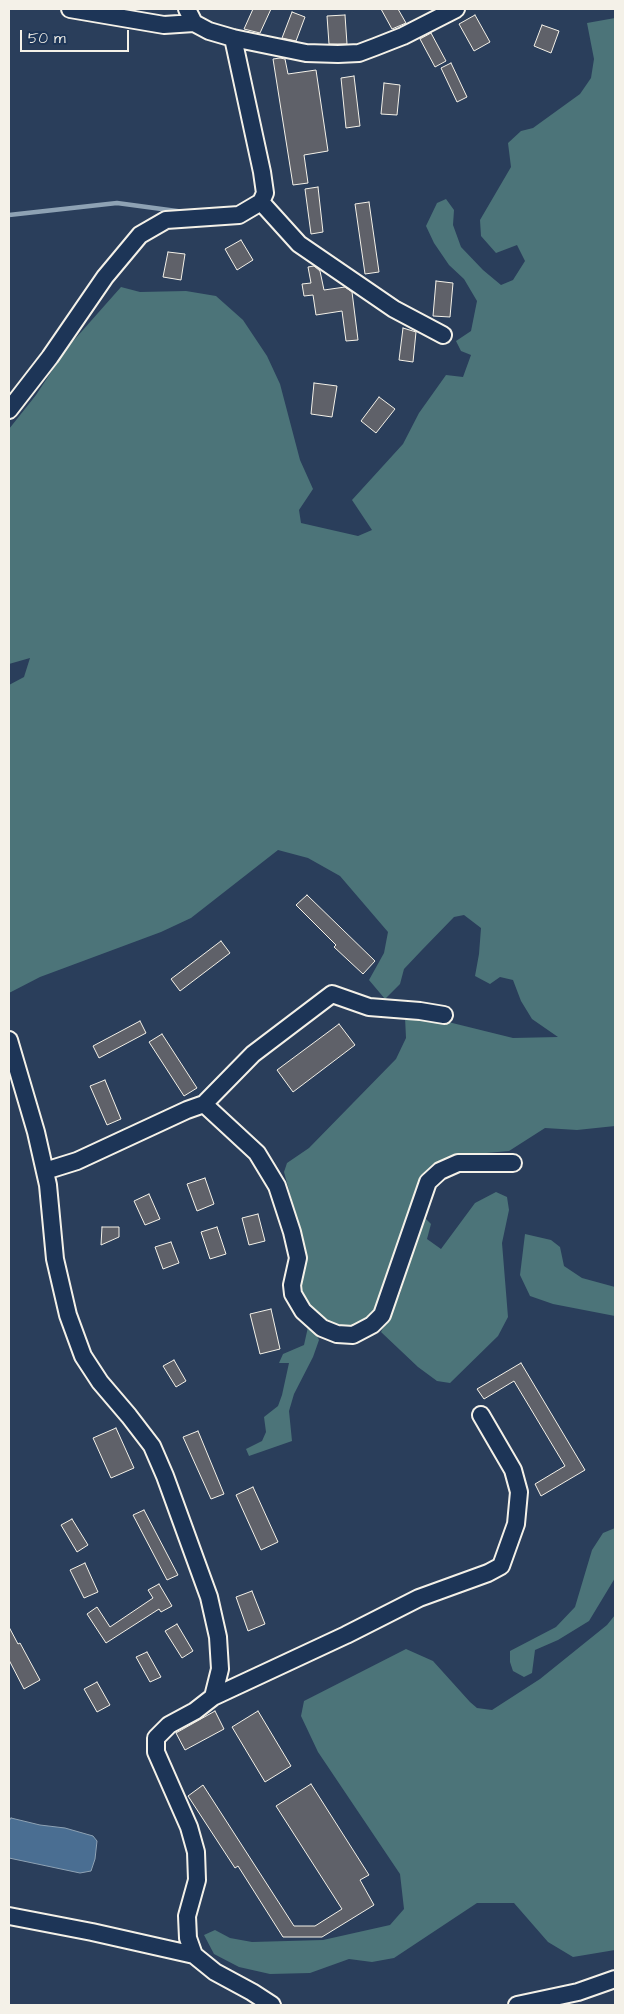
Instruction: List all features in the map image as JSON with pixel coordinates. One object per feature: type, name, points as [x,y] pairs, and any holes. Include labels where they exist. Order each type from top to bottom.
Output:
[{"type":"street","points":[[70,9],[164,24],[191,16],[209,31],[233,38],[306,53],[359,52],[403,36],[456,9]]},
{"type":"street","points":[[9,410],[50,357],[105,277],[140,235],[166,220],[239,215],[261,202],[265,192],[262,172],[233,38]]},
{"type":"street","points":[[261,202],[299,244],[394,309],[443,335]]},
{"type":"street","points":[[45,1171],[77,1161],[204,1104],[253,1054],[332,994],[369,1007],[444,1015]]},
{"type":"street","points":[[9,1040],[36,1132],[45,1171],[55,1259],[68,1315],[83,1356],[100,1382],[152,1446],[165,1476],[209,1597],[218,1637],[220,1661],[213,1697]]},
{"type":"street","points":[[204,1104],[257,1153],[277,1186],[292,1232],[298,1258],[292,1285],[293,1294],[303,1311],[322,1328],[337,1334],[358,1334],[372,1325],[382,1315],[428,1182],[440,1171],[458,1163],[512,1163]]},
{"type":"street","points":[[194,1955],[188,1938],[188,1916],[197,1880],[196,1852],[188,1826],[156,1752],[156,1738],[169,1726],[195,1711],[213,1697],[346,1635],[419,1598],[502,1566],[516,1524],[519,1492],[513,1470],[481,1415]]},
{"type":"street","points":[[9,1916],[194,1955],[215,1972],[272,2005]]},
{"type":"street","points":[[518,2005],[578,1992],[615,1978]]},
{"type":"green space","points":[[615,18],[615,1126],[577,1130],[545,1128],[509,1151],[453,1156],[444,1161],[377,1310],[355,1326],[333,1325],[316,1317],[302,1299],[300,1282],[305,1268],[299,1227],[284,1172],[287,1163],[309,1148],[396,1059],[406,1038],[405,1017],[424,1016],[513,1038],[558,1037],[532,1019],[521,1001],[513,980],[500,977],[490,984],[475,976],[481,928],[464,915],[454,917],[404,969],[400,984],[385,999],[369,980],[384,953],[388,932],[340,876],[308,858],[278,850],[191,918],[161,932],[40,977],[9,993],[9,685],[24,677],[30,658],[9,664],[9,429],[36,395],[67,348],[121,287],[140,292],[186,291],[216,296],[243,320],[267,356],[280,384],[300,460],[313,489],[299,510],[301,523],[358,536],[372,530],[352,500],[403,444],[419,413],[446,375],[463,377],[471,355],[461,351],[456,341],[471,331],[477,301],[464,279],[449,265],[434,243],[426,226],[437,203],[446,199],[454,210],[453,225],[461,247],[483,270],[501,285],[513,280],[525,261],[517,245],[496,253],[481,236],[480,220],[511,167],[508,143],[521,131],[533,128],[580,94],[591,78],[594,59],[587,23]]},
{"type":"green space","points":[[496,1192],[507,1197],[509,1210],[502,1243],[508,1317],[498,1336],[450,1383],[437,1381],[418,1367],[381,1332],[400,1294],[423,1216],[431,1224],[427,1239],[441,1249],[475,1203]]},
{"type":"green space","points":[[525,1234],[551,1240],[560,1247],[564,1266],[582,1278],[615,1287],[615,1316],[553,1304],[530,1296],[520,1275]]},
{"type":"green space","points":[[308,1327],[315,1331],[319,1340],[313,1357],[294,1394],[289,1411],[292,1441],[249,1456],[246,1449],[262,1441],[266,1432],[264,1417],[278,1406],[282,1395],[289,1363],[279,1363],[283,1354],[304,1345]]},
{"type":"green space","points":[[615,1528],[615,1578],[589,1621],[558,1640],[535,1650],[532,1673],[524,1677],[513,1671],[510,1662],[510,1651],[556,1627],[575,1607],[592,1550],[603,1533]]},
{"type":"green space","points":[[615,1615],[615,1950],[573,1957],[548,1942],[514,1903],[477,1903],[394,1958],[372,1962],[349,1959],[310,1973],[270,1974],[239,1967],[214,1954],[204,1935],[215,1930],[230,1938],[252,1942],[323,1940],[390,1925],[404,1909],[400,1874],[318,1752],[301,1716],[304,1701],[406,1649],[433,1661],[477,1708],[492,1710],[540,1679],[607,1625]]},
{"type":"water","points":[[11,1818],[40,1825],[65,1828],[93,1836],[97,1841],[95,1859],[91,1871],[80,1873],[9,1858],[9,1821]]},
{"type":"building","points":[[253,9],[271,9],[260,33],[244,29]]},
{"type":"building","points":[[381,9],[398,9],[406,23],[392,29]]},
{"type":"building","points":[[292,12],[305,17],[296,41],[282,38]]},
{"type":"building","points":[[345,15],[347,44],[329,44],[327,16]]},
{"type":"building","points":[[475,15],[490,42],[474,51],[459,24]]},
{"type":"building","points":[[542,25],[559,31],[551,53],[534,46]]},
{"type":"building","points":[[431,33],[446,61],[435,67],[420,39]]},
{"type":"building","points":[[273,59],[285,59],[288,74],[316,70],[328,151],[304,155],[308,183],[293,185]]},
{"type":"building","points":[[451,63],[467,97],[457,102],[441,68]]},
{"type":"building","points":[[354,76],[360,126],[346,128],[341,78]]},
{"type":"building","points":[[384,83],[400,85],[397,115],[381,114]]},
{"type":"building","points":[[318,187],[323,232],[311,234],[305,189]]},
{"type":"building","points":[[369,202],[379,272],[365,274],[355,204]]},
{"type":"building","points":[[241,240],[253,260],[237,270],[225,249]]},
{"type":"building","points":[[168,252],[185,254],[181,280],[163,277]]},
{"type":"building","points":[[314,266],[320,271],[324,290],[345,287],[352,292],[358,340],[346,341],[342,311],[316,315],[313,295],[304,296],[302,284],[311,283],[308,267]]},
{"type":"building","points":[[436,281],[453,283],[450,317],[433,316]]},
{"type":"building","points":[[403,328],[416,332],[413,362],[399,360]]},
{"type":"building","points":[[314,383],[337,386],[332,417],[311,414]]},
{"type":"building","points":[[379,397],[395,409],[376,433],[361,421]]},
{"type":"building","points":[[307,895],[375,961],[363,974],[334,947],[336,945],[296,905]]},
{"type":"building","points":[[221,941],[230,953],[180,991],[171,979]]},
{"type":"building","points":[[140,1021],[146,1033],[99,1058],[93,1046]]},
{"type":"building","points":[[339,1024],[355,1045],[293,1092],[277,1070]]},
{"type":"building","points":[[162,1034],[197,1088],[184,1096],[149,1042]]},
{"type":"building","points":[[105,1080],[121,1119],[107,1125],[90,1086]]},
{"type":"building","points":[[205,1178],[214,1204],[197,1211],[187,1184]]},
{"type":"building","points":[[149,1194],[160,1219],[145,1225],[134,1201]]},
{"type":"building","points":[[258,1214],[265,1241],[249,1245],[242,1218]]},
{"type":"building","points":[[102,1227],[119,1227],[119,1237],[101,1245]]},
{"type":"building","points":[[217,1227],[226,1254],[210,1259],[201,1232]]},
{"type":"building","points":[[171,1242],[179,1263],[163,1269],[155,1247]]},
{"type":"building","points":[[271,1309],[280,1349],[260,1354],[250,1314]]},
{"type":"building","points":[[174,1360],[186,1381],[176,1387],[163,1366]]},
{"type":"building","points":[[521,1363],[585,1470],[541,1496],[535,1484],[565,1466],[514,1381],[484,1399],[477,1389]]},
{"type":"building","points":[[116,1428],[134,1468],[111,1478],[93,1438]]},
{"type":"building","points":[[198,1431],[224,1494],[211,1499],[183,1437]]},
{"type":"building","points":[[253,1487],[278,1542],[261,1550],[236,1495]]},
{"type":"building","points":[[144,1510],[178,1575],[167,1580],[133,1515]]},
{"type":"building","points":[[72,1519],[88,1545],[77,1552],[61,1525]]},
{"type":"building","points":[[85,1563],[98,1592],[84,1598],[70,1570]]},
{"type":"building","points":[[159,1584],[172,1606],[161,1612],[159,1609],[106,1643],[87,1614],[97,1607],[110,1627],[153,1598],[148,1590]]},
{"type":"building","points":[[252,1591],[265,1624],[248,1631],[236,1597]]},
{"type":"building","points":[[177,1624],[193,1651],[182,1658],[165,1631]]},
{"type":"building","points":[[9,1627],[40,1680],[24,1689],[9,1660]]},
{"type":"building","points":[[147,1652],[161,1677],[150,1682],[136,1657]]},
{"type":"building","points":[[97,1682],[110,1705],[97,1712],[84,1689]]},
{"type":"building","points":[[215,1711],[224,1729],[185,1750],[176,1733]]},
{"type":"building","points":[[258,1711],[291,1766],[265,1782],[232,1727]]},
{"type":"building","points":[[311,1784],[369,1875],[360,1880],[374,1905],[322,1937],[283,1937],[238,1866],[235,1868],[188,1796],[203,1785],[294,1926],[315,1926],[342,1909],[276,1806]]},
{"type":"waterway","points":[[9,215],[117,203],[184,212]]}]
